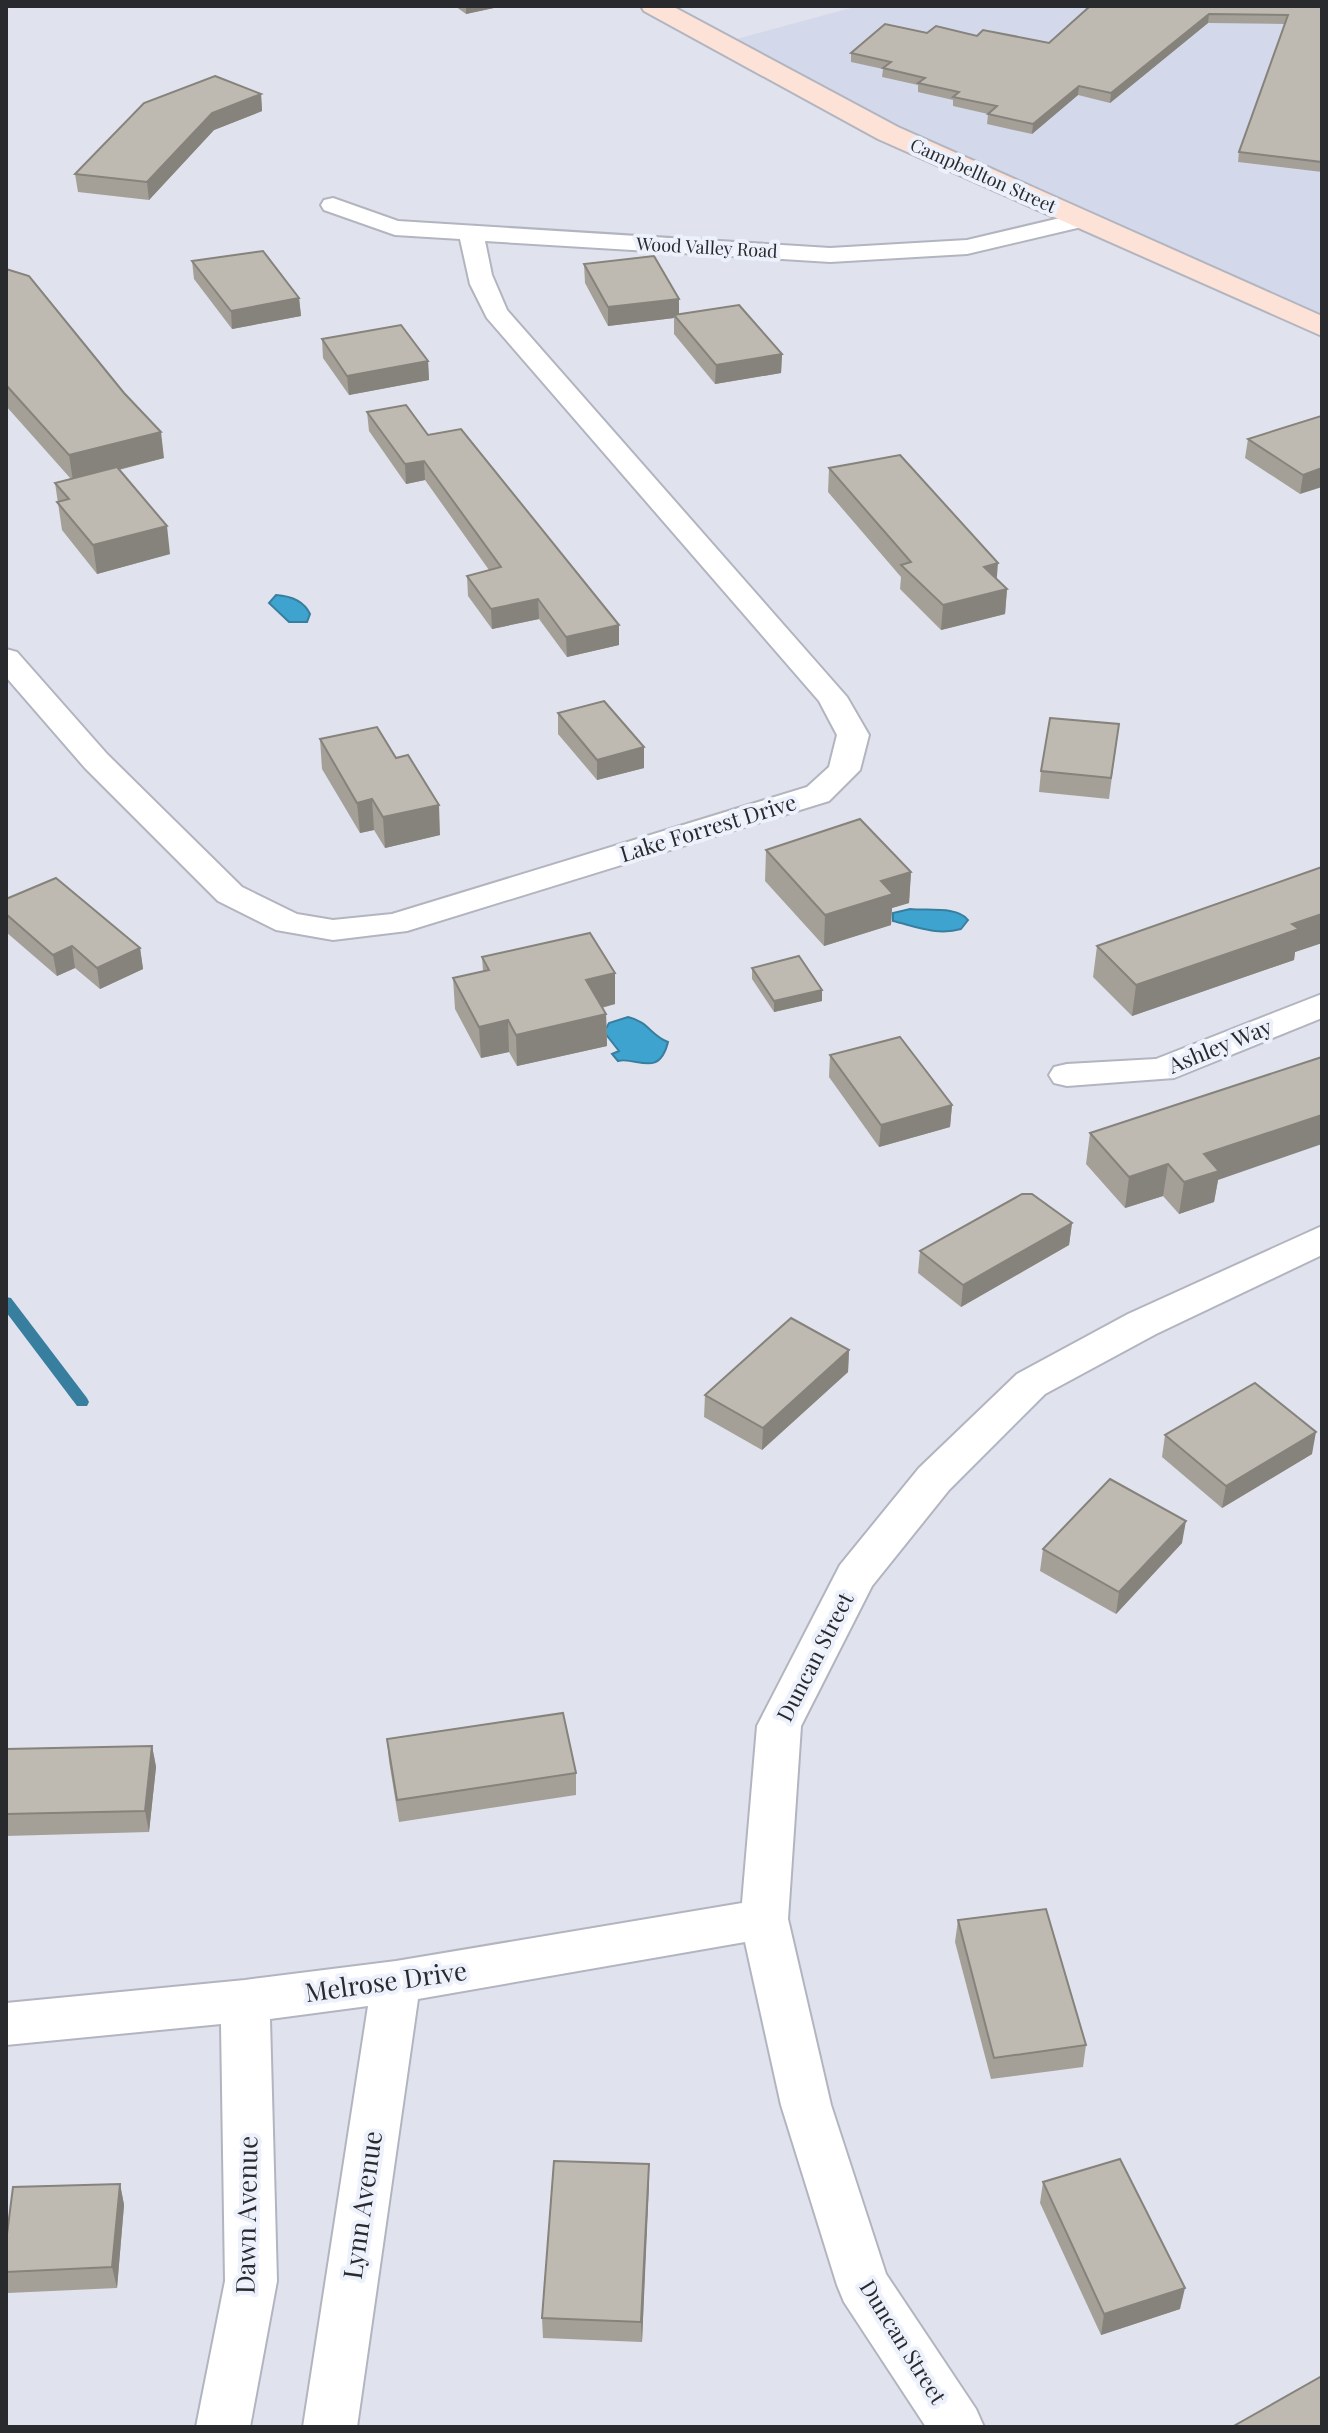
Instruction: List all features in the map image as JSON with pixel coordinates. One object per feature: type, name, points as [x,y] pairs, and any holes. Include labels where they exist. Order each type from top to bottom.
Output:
[{"type":"main road","name":"Campbellton Street","points":[[653,6],[888,133],[1322,327]]},
{"type":"street","name":"Wood Valley Road","points":[[333,205],[395,228],[830,255],[967,247],[1081,220]]},
{"type":"street","name":"Lake Forrest Drive","points":[[6,658],[96,761],[230,894],[288,923],[333,930],[395,924],[803,799],[818,794],[827,786],[844,770],[853,735],[832,697],[496,313],[483,289],[473,255],[472,234]]},
{"type":"street","name":"Ashley Way","points":[[1067,1075],[1161,1070],[1322,1005]]},
{"type":"street","name":"Duncan Street","points":[[957,2427],[863,2285],[806,2105],[764,1919],[779,1726],[855,1576],[934,1479],[1031,1384],[1142,1324],[1322,1239]]},
{"type":"street","name":"Melrose Drive","points":[[6,2024],[245,2001],[396,1982],[764,1919]]},
{"type":"street","name":"Lynn Avenue","points":[[330,2427],[396,1982]]},
{"type":"street","name":"Dawn Avenue","points":[[223,2427],[251,2281],[245,2001]]},
{"type":"shaded area","points":[[858,6],[1322,6],[1322,327],[1081,220],[722,43]]},
{"type":"water","points":[[276,595],[301,603],[310,614],[307,622],[289,622],[269,603]]},
{"type":"water","points":[[910,909],[950,911],[968,920],[961,929],[952,931],[926,930],[893,921],[893,913]]},
{"type":"water","points":[[628,1017],[641,1022],[668,1042],[659,1060],[646,1064],[618,1061],[612,1054],[619,1051],[604,1032],[609,1023]]},
{"type":"building","points":[[1089,6],[1322,6],[1322,162],[1239,152],[1288,15],[1209,14],[1111,93],[1079,86],[1033,124],[988,114],[997,106],[953,97],[959,92],[918,83],[925,78],[883,68],[891,62],[851,53],[885,24],[927,33],[936,26],[977,36],[983,30],[1049,43]]},
{"type":"building","points":[[215,76],[261,94],[212,113],[147,182],[75,174],[144,103]]},
{"type":"building","points":[[263,251],[299,298],[231,311],[192,261]]},
{"type":"building","points":[[654,256],[679,299],[608,307],[584,264]]},
{"type":"building","points":[[6,269],[29,276],[124,393],[161,432],[69,455],[6,385]]},
{"type":"building","points":[[739,305],[782,354],[716,365],[674,315]]},
{"type":"building","points":[[401,325],[428,361],[347,376],[322,339]]},
{"type":"building","points":[[406,405],[428,435],[461,429],[619,625],[566,637],[538,599],[491,609],[467,576],[501,567],[424,461],[405,464],[367,412]]},
{"type":"building","points":[[1321,416],[1322,468],[1303,475],[1248,439]]},
{"type":"building","points":[[900,455],[998,563],[984,567],[1007,589],[943,605],[901,565],[911,562],[829,468]]},
{"type":"building","points":[[117,467],[167,526],[93,545],[57,502],[69,499],[55,483]]},
{"type":"building","points":[[604,701],[644,747],[597,760],[558,713]]},
{"type":"building","points":[[1050,718],[1119,724],[1111,778],[1041,771]]},
{"type":"building","points":[[377,727],[396,758],[408,755],[439,805],[383,817],[372,799],[357,803],[320,739]]},
{"type":"building","points":[[860,819],[911,872],[881,881],[893,894],[825,915],[766,850]]},
{"type":"building","points":[[1322,867],[1322,914],[1292,924],[1299,929],[1136,985],[1097,946]]},
{"type":"building","points":[[56,878],[140,948],[97,968],[72,946],[53,955],[6,914],[6,899]]},
{"type":"building","points":[[590,933],[615,973],[586,980],[606,1014],[516,1035],[508,1020],[479,1027],[453,978],[489,970],[482,957]]},
{"type":"building","points":[[799,956],[822,990],[774,1001],[752,968]]},
{"type":"building","points":[[900,1037],[952,1105],[881,1125],[830,1055]]},
{"type":"building","points":[[1322,1057],[1322,1115],[1204,1154],[1219,1171],[1184,1182],[1168,1164],[1129,1177],[1090,1133]]},
{"type":"building","points":[[1022,1194],[1032,1194],[1072,1223],[963,1285],[920,1251]]},
{"type":"building","points":[[791,1318],[849,1350],[763,1428],[705,1395]]},
{"type":"building","points":[[1255,1383],[1316,1432],[1226,1486],[1165,1435]]},
{"type":"building","points":[[1110,1479],[1186,1521],[1119,1592],[1043,1549]]},
{"type":"building","points":[[563,1713],[576,1773],[397,1800],[387,1739]]},
{"type":"building","points":[[152,1746],[145,1811],[6,1814],[6,1749]]},
{"type":"building","points":[[1046,1909],[1086,2045],[994,2058],[958,1920]]},
{"type":"building","points":[[1120,2159],[1185,2288],[1104,2314],[1043,2182]]},
{"type":"building","points":[[554,2161],[649,2164],[641,2322],[542,2318]]},
{"type":"building","points":[[120,2184],[112,2267],[6,2272],[6,2242],[13,2187]]},
{"type":"building","points":[[1322,2376],[1322,2427],[1232,2427]]},
{"type":"waterway","points":[[6,1302],[82,1402]]}]
